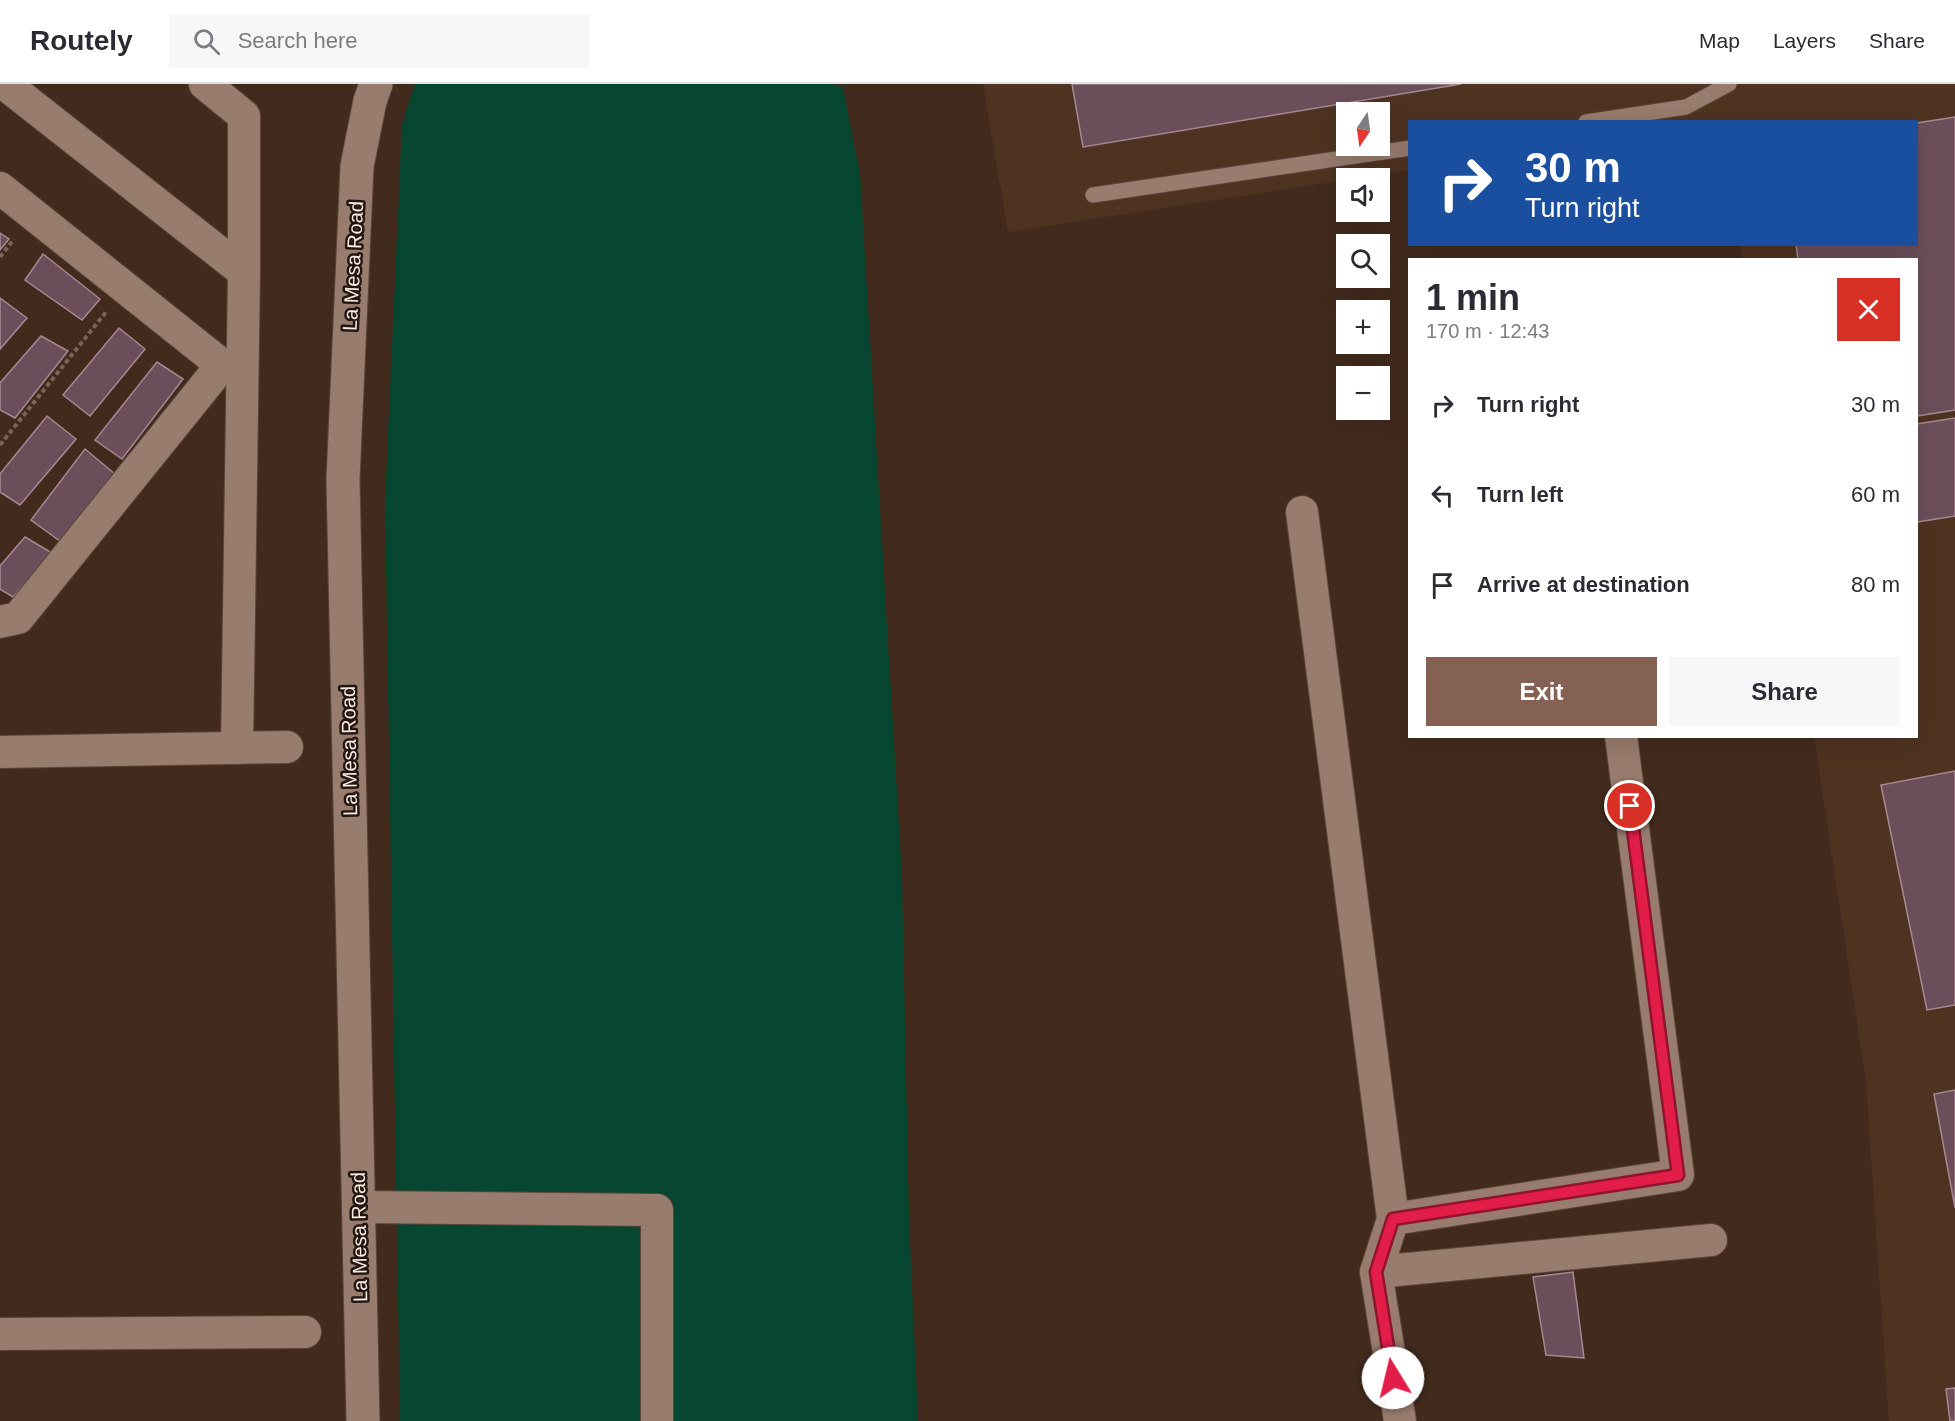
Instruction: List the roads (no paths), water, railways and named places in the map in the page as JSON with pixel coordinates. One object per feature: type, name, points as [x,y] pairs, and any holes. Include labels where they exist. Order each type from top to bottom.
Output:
[{"type":"street","points":[[4,84],[244,272]]},
{"type":"street","points":[[205,84],[244,116],[237,748]]},
{"type":"street","name":"La Mesa Road","points":[[363,1421],[343,479],[357,166],[370,101],[376,84]]},
{"type":"street","points":[[0,188],[222,365],[18,618],[0,622]]},
{"type":"street","points":[[1302,512],[1393,1219],[1376,1272],[1400,1421]]},
{"type":"street","points":[[1393,1219],[1678,1175],[1621,738]]},
{"type":"street","points":[[0,752],[287,747]]},
{"type":"street","points":[[359,1208],[657,1210],[657,1421]]},
{"type":"street","points":[[1376,1272],[1711,1240]]},
{"type":"street","points":[[0,1334],[305,1332]]},
{"type":"lane","points":[[1599,120],[1686,107],[1730,84]]},
{"type":"lane","points":[[1093,195],[1408,148]]}]
